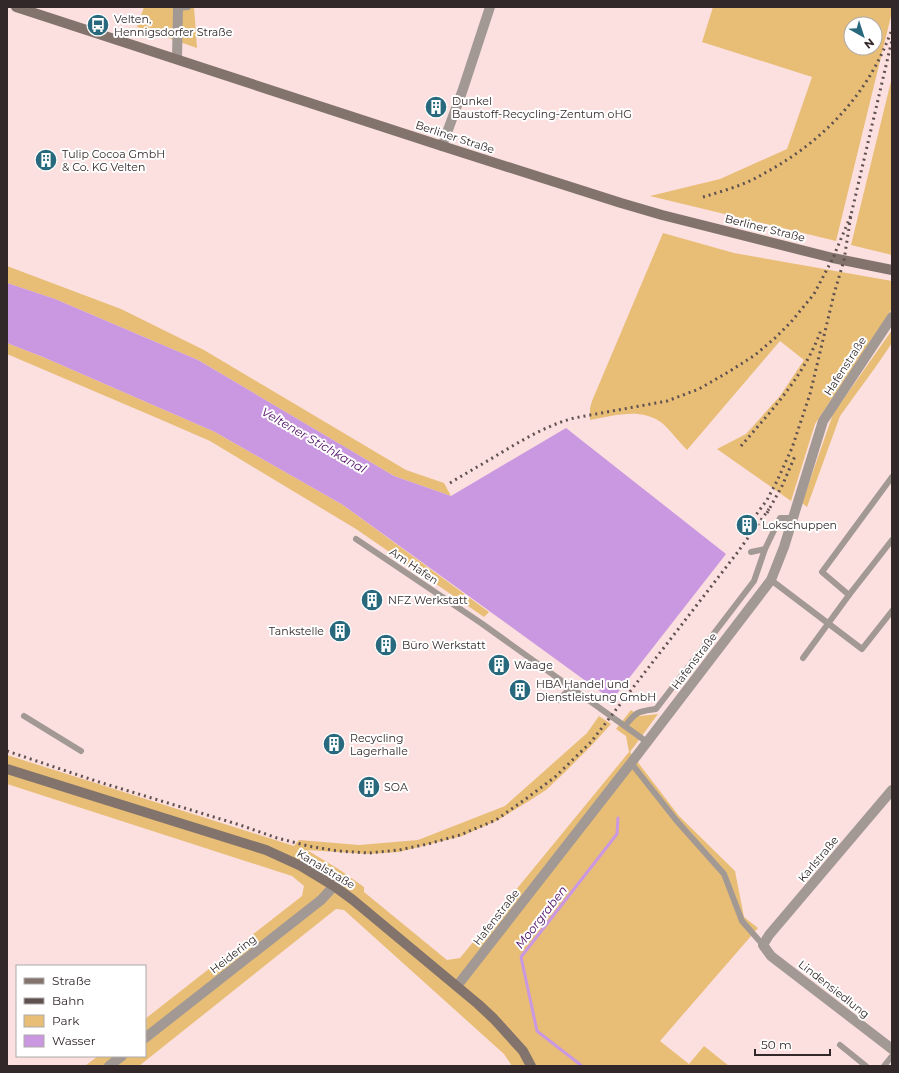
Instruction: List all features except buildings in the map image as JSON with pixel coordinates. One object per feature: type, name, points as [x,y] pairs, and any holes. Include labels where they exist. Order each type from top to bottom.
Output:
[{"type":"main road","name":"Berliner Straße","points":[[16,7],[442,146],[662,215],[833,258],[892,270]]},
{"type":"main road","name":"Kanalstraße","points":[[7,769],[266,850],[301,866],[334,886],[353,900],[457,986],[494,1019],[523,1051],[531,1066]]},
{"type":"street","points":[[177,59],[181,7]]},
{"type":"street","points":[[442,146],[462,92],[490,7]]},
{"type":"street","name":"Hafenstraße","points":[[457,986],[631,763],[771,580],[784,547],[823,421],[892,317]]},
{"type":"street","name":"Karlstraße","points":[[763,945],[769,935],[892,791]]},
{"type":"street","name":"Heidering","points":[[146,1037],[321,900],[334,886]]},
{"type":"street","name":"Lindensiedlung","points":[[763,945],[771,956],[892,1049]]},
{"type":"street","points":[[109,1066],[121,1057]]},
{"type":"lane","points":[[849,595],[822,572],[892,478]]},
{"type":"lane","points":[[647,742],[623,725],[639,712],[656,709],[754,581],[765,549],[780,518],[793,518]]},
{"type":"lane","name":"Am Hafen","points":[[356,539],[481,623],[495,637],[571,687],[623,725]]},
{"type":"lane","points":[[803,658],[849,595],[892,540]]},
{"type":"lane","points":[[751,552],[765,549]]},
{"type":"lane","points":[[771,580],[862,649],[892,610]]},
{"type":"lane","points":[[559,700],[571,687]]},
{"type":"lane","points":[[24,716],[81,751]]},
{"type":"lane","points":[[631,763],[676,820],[724,874],[742,921],[763,945]]},
{"type":"lane","points":[[840,1046],[866,1066]]},
{"type":"lane","points":[[884,1066],[892,1056]]},
{"type":"green space","points":[[144,7],[194,7],[197,48],[137,27]]},
{"type":"green space","points":[[713,7],[892,7],[883,49],[883,16],[843,16],[843,56],[881,56],[836,241],[650,196],[720,179],[787,149],[812,77],[702,42]]},
{"type":"green space","points":[[892,77],[892,255],[851,245]]},
{"type":"green space","points":[[663,233],[734,253],[892,281],[892,309],[815,424],[791,501],[717,449],[746,434],[780,396],[804,360],[780,341],[687,450],[662,423],[645,415],[627,414],[590,420],[590,408],[592,401]]},
{"type":"green space","points":[[7,266],[121,309],[204,350],[406,470],[444,483],[451,496],[394,476],[198,360],[55,299],[7,283]]},
{"type":"green space","points":[[892,330],[892,343],[840,416],[807,507],[802,503],[833,414]]},
{"type":"green space","points":[[7,343],[43,357],[215,432],[343,505],[489,612],[484,617],[356,529],[210,441],[7,354]]},
{"type":"green space","points":[[631,710],[640,716],[658,714],[630,752],[679,816],[735,871],[744,917],[758,928],[660,1041],[689,1064],[704,1046],[729,1066],[512,1066],[504,1054],[344,910],[336,909],[139,1066],[85,1066],[97,1057],[146,1057],[146,1018],[302,896],[304,886],[292,876],[7,784],[7,755],[294,846],[299,840],[359,845],[418,840],[505,806],[587,733],[599,716],[611,724],[592,745],[546,790],[498,820],[462,836],[399,852],[368,854],[307,850],[364,887],[364,892],[447,960],[460,958],[629,752],[626,736],[616,729]]},
{"type":"water","name":"Veltener Stichkanal","points":[[7,283],[55,299],[198,360],[394,476],[451,496],[566,428],[726,554],[612,700],[343,505],[215,432],[43,357],[7,343]]},
{"type":"waterway","name":"Moorgraben","points":[[582,1066],[537,1031],[521,957],[617,834],[618,818]]},
{"type":"railway","points":[[703,197],[756,178],[785,161],[824,131],[857,95],[871,75],[892,29]]},
{"type":"railway","points":[[753,519],[767,500],[777,481],[792,448],[810,394],[834,294],[844,260],[851,215],[892,40]]},
{"type":"railway","points":[[450,483],[521,441],[555,424],[574,418],[667,401],[699,389],[755,355],[791,322],[814,294],[833,258],[851,215]]},
{"type":"railway","points":[[741,446],[776,405],[797,377],[821,330]]},
{"type":"railway","points":[[767,513],[782,486],[795,456]]},
{"type":"railway","points":[[7,751],[96,781],[240,825],[277,838],[308,846],[338,851],[369,853],[399,850],[460,835],[496,820],[527,798],[555,777],[591,742],[737,553],[769,509]]},
{"type":"place","name":"Velten, Hennigsdorfer Straße","points":[[98,25]]},
{"type":"place","name":"Dunkel Baustoff-Recycling-Zentum oHG","points":[[436,107]]},
{"type":"place","name":"Tulip Cocoa GmbH & Co. KG Velten","points":[[46,160]]},
{"type":"place","name":"Lokschuppen","points":[[747,525]]},
{"type":"place","name":"NFZ Werkstatt","points":[[372,600]]},
{"type":"place","name":"Tankstelle","points":[[340,631]]},
{"type":"place","name":"Büro Werkstatt","points":[[386,645]]},
{"type":"place","name":"Waage","points":[[499,665]]},
{"type":"place","name":"HBA Handel und Dienstleistung GmbH","points":[[520,690]]},
{"type":"place","name":"Recycling Lagerhalle","points":[[334,744]]},
{"type":"place","name":"SOA","points":[[369,787]]}]
